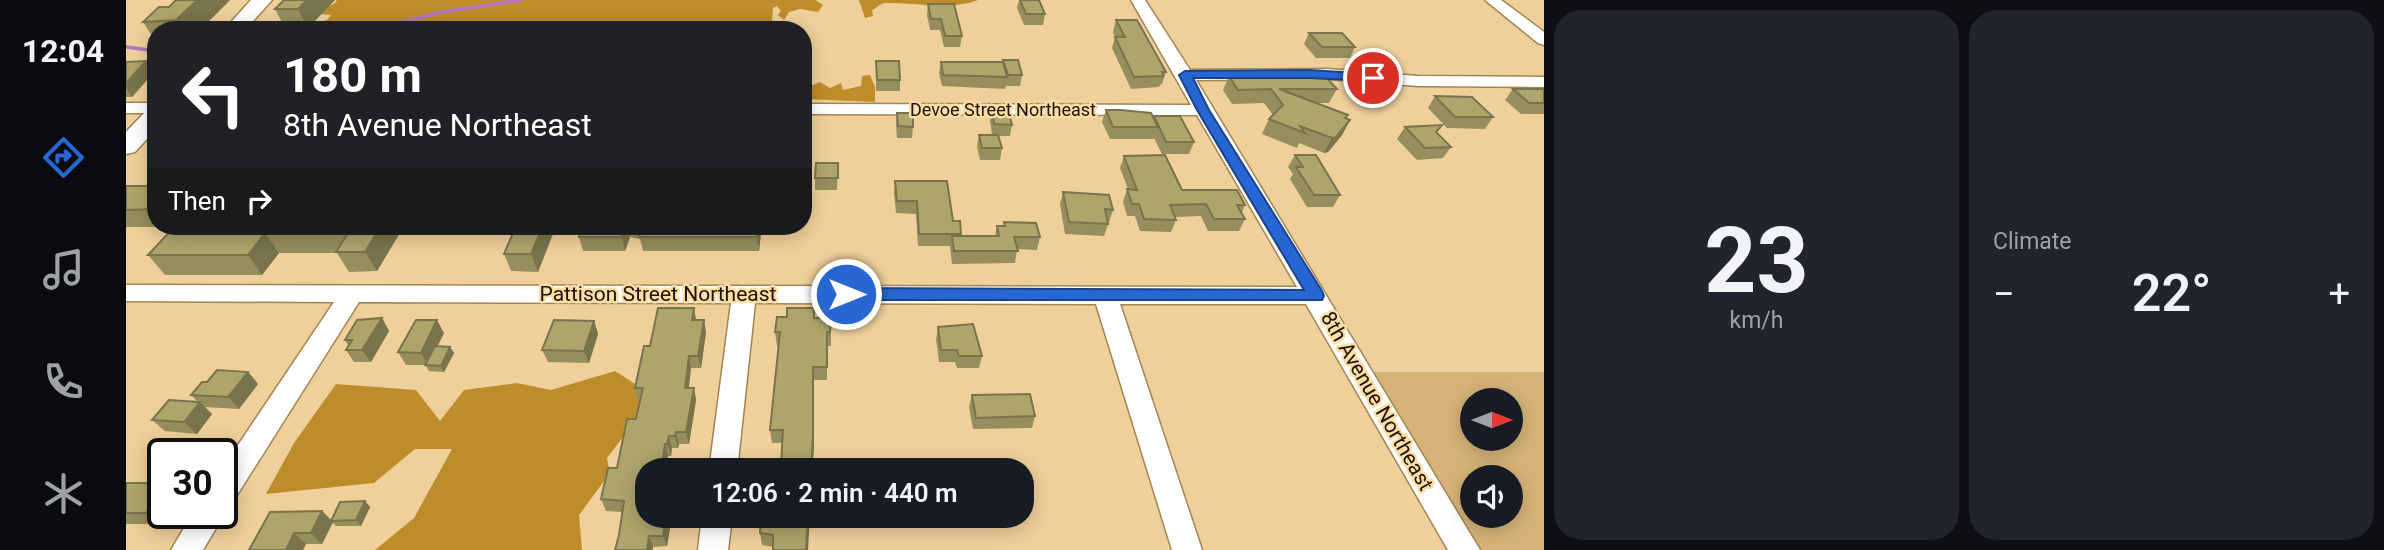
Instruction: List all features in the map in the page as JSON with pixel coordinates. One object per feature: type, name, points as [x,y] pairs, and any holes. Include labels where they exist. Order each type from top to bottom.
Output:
[{"type":"main road","points":[[242,21],[262,0]]},
{"type":"main road","points":[[126,147],[147,124]]},
{"type":"street","name":"8th Avenue Northeast","points":[[1138,0],[1465,550]]},
{"type":"street","points":[[1492,0],[1544,40]]},
{"type":"street","points":[[1185,75],[1328,74],[1418,81],[1544,82]]},
{"type":"street","points":[[126,108],[147,108]]},
{"type":"street","name":"Devoe Street Northeast","points":[[812,109],[1203,110]]},
{"type":"street","name":"Pattison Street Northeast","points":[[126,293],[1316,296]]},
{"type":"street","points":[[238,469],[352,294]]},
{"type":"street","points":[[725,458],[744,294]]},
{"type":"street","points":[[1105,295],[1187,550]]},
{"type":"street","points":[[713,550],[716,528]]},
{"type":"street","points":[[186,550],[200,529]]},
{"type":"shaded area","points":[[335,0],[815,0],[823,5],[818,12],[800,9],[789,12],[784,20],[778,15],[781,11],[777,6],[773,8],[773,21],[324,21],[331,15],[319,14],[337,1]]},
{"type":"shaded area","points":[[859,0],[978,0],[944,6],[884,3],[872,10],[873,16],[865,18]]},
{"type":"shaded area","points":[[870,75],[875,87],[875,102],[812,99],[812,85],[820,82],[830,88],[841,83],[843,90],[861,86],[862,76]]},
{"type":"shaded area","points":[[615,371],[654,396],[607,458],[610,473],[579,515],[582,550],[375,550],[414,518],[452,449],[415,449],[374,483],[266,494],[294,443],[336,384],[416,390],[440,421],[464,390],[517,383],[551,390]]},
{"type":"shaded area","points":[[1369,372],[1544,372],[1544,550],[1467,550]]},
{"type":"building","points":[[176,0],[197,0],[176,20],[143,22],[159,7],[169,7]]},
{"type":"building","points":[[284,0],[307,0],[298,9],[275,9]]},
{"type":"building","points":[[1020,0],[1039,0],[1045,14],[1026,14]]},
{"type":"building","points":[[928,4],[954,4],[962,36],[945,36],[941,19],[931,19]]},
{"type":"building","points":[[1116,20],[1137,20],[1166,72],[1162,72],[1163,76],[1134,77],[1115,37],[1125,37]]},
{"type":"building","points":[[1309,33],[1342,33],[1355,47],[1322,47]]},
{"type":"building","points":[[1003,60],[1018,60],[1022,75],[1008,75]]},
{"type":"building","points":[[146,61],[126,83],[126,62]]},
{"type":"building","points":[[876,61],[899,61],[900,80],[877,80]]},
{"type":"building","points":[[941,62],[1003,62],[1007,77],[943,75]]},
{"type":"building","points":[[1229,76],[1325,76],[1337,89],[1279,89],[1348,115],[1345,118],[1350,120],[1336,137],[1332,138],[1300,126],[1305,133],[1269,119],[1283,105],[1271,89],[1238,90]]},
{"type":"building","points":[[1513,89],[1544,89],[1544,103],[1529,103]]},
{"type":"building","points":[[1435,96],[1472,97],[1493,117],[1455,117]]},
{"type":"building","points":[[992,109],[1008,109],[1012,125],[994,124]]},
{"type":"building","points":[[1106,110],[1151,113],[1158,127],[1113,127]]},
{"type":"building","points":[[897,113],[913,113],[913,127],[898,126]]},
{"type":"building","points":[[1154,116],[1180,116],[1194,142],[1166,142]]},
{"type":"building","points":[[1442,125],[1436,132],[1451,147],[1425,148],[1405,127]]},
{"type":"building","points":[[979,135],[998,135],[1002,148],[982,148]]},
{"type":"building","points":[[1165,155],[1182,190],[1237,190],[1245,205],[1237,205],[1245,219],[1214,219],[1206,204],[1170,205],[1176,220],[1144,219],[1139,204],[1132,204],[1127,189],[1137,190],[1124,156]]},
{"type":"building","points":[[1295,155],[1316,155],[1340,195],[1314,195],[1296,167],[1303,167]]},
{"type":"building","points":[[816,163],[838,163],[838,178],[815,178]]},
{"type":"building","points":[[895,181],[947,181],[953,221],[960,221],[961,234],[919,234],[917,201],[897,201]]},
{"type":"building","points":[[126,186],[147,186],[147,209],[126,210]]},
{"type":"building","points":[[1063,192],[1109,195],[1113,210],[1105,209],[1108,224],[1069,222]]},
{"type":"building","points":[[1004,222],[1036,223],[1040,237],[1014,237],[1018,251],[954,251],[952,236],[999,236],[997,226],[1005,226]]},
{"type":"building","points":[[167,235],[263,235],[248,255],[148,255]]},
{"type":"building","points":[[347,235],[375,235],[365,252],[336,252]]},
{"type":"building","points":[[512,235],[539,235],[531,254],[504,254]]},
{"type":"building","points":[[580,235],[623,235],[622,237]]},
{"type":"building","points":[[640,235],[757,235],[757,237]]},
{"type":"building","points":[[658,308],[694,308],[692,320],[704,320],[698,356],[689,356],[685,388],[694,388],[686,432],[676,432],[675,436],[669,436],[663,458],[635,458],[635,528],[664,528],[663,536],[649,536],[647,550],[615,550],[624,501],[601,499],[608,468],[617,468],[627,419],[636,419],[643,388],[635,388],[644,346],[650,346]]},
{"type":"building","points":[[787,308],[814,308],[814,318],[831,318],[830,332],[827,332],[827,367],[813,367],[812,458],[781,458],[783,430],[770,430],[780,332],[775,332],[777,317],[787,317]]},
{"type":"building","points":[[382,318],[362,350],[346,350],[352,340],[345,340],[357,320]]},
{"type":"building","points":[[416,320],[437,320],[421,353],[398,352]]},
{"type":"building","points":[[554,320],[594,321],[584,351],[542,350]]},
{"type":"building","points":[[973,324],[982,356],[959,356],[957,350],[941,350],[938,327]]},
{"type":"building","points":[[435,346],[450,347],[441,366],[425,365]]},
{"type":"building","points":[[217,370],[248,372],[228,397],[191,395],[202,382],[207,382]]},
{"type":"building","points":[[1030,394],[1035,416],[976,418],[972,395]]},
{"type":"building","points":[[169,400],[200,402],[184,422],[152,420]]},
{"type":"building","points":[[126,483],[147,483],[147,512],[126,513]]},
{"type":"building","points":[[365,501],[356,520],[331,521],[340,502]]},
{"type":"building","points":[[322,511],[311,533],[294,533],[286,550],[249,550],[270,512]]},
{"type":"building","points":[[760,528],[807,528],[806,550],[773,550],[773,535],[760,533]]},
{"type":"waterway","points":[[407,21],[442,12],[521,0]]},
{"type":"waterway","points":[[126,47],[147,50]]},
{"type":"route","points":[[846,294],[1316,296],[1203,110],[1185,75],[1328,74],[1373,78]]}]
